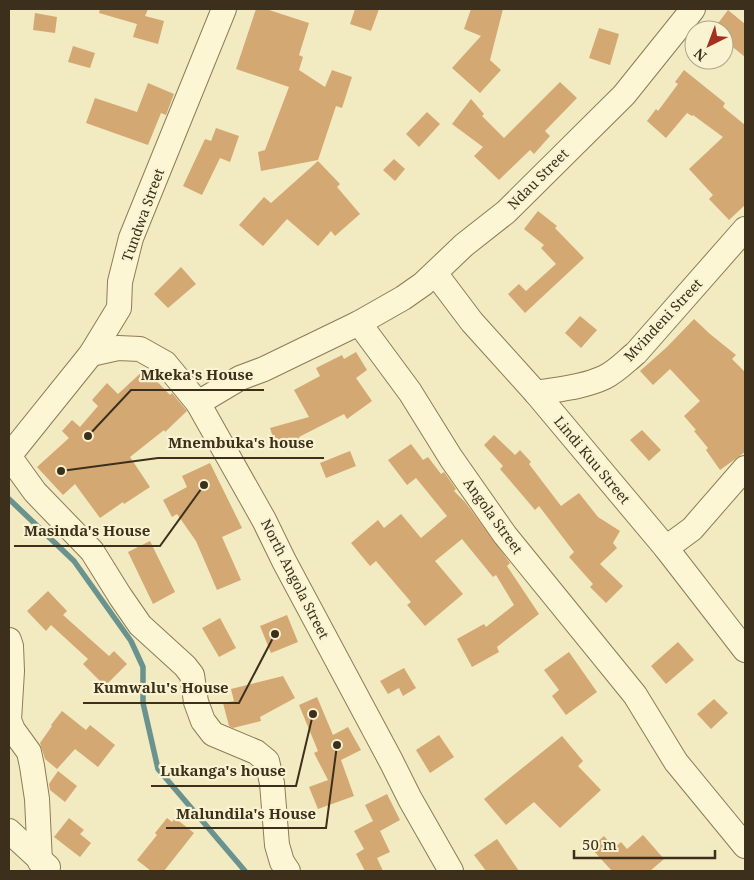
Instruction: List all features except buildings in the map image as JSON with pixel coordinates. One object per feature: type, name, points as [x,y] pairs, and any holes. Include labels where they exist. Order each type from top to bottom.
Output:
[{"type":"street","name":"Tundwa Street","points":[[9,456],[90,354],[119,308],[120,282],[131,238],[224,9]]},
{"type":"street","name":"Ndau Street","points":[[359,323],[403,298],[435,273],[464,244],[506,212],[624,95],[693,9]]},
{"type":"street","name":"Mvindeni Street","points":[[536,393],[588,384],[618,368],[636,353],[745,229]]},
{"type":"street","name":"Lindi Kuu Street","points":[[435,273],[472,322],[536,393],[666,548],[745,650]]},
{"type":"street","points":[[198,403],[240,378],[264,369],[359,323]]},
{"type":"street","name":"Angola Street","points":[[359,323],[410,392],[451,458],[506,535],[635,694],[676,762],[745,846]]},
{"type":"street","name":"North Angola Street","points":[[90,354],[118,348],[140,349],[165,363],[198,403],[264,520],[288,569],[392,761],[410,799],[451,871]]},
{"type":"street","points":[[9,456],[35,492],[92,551],[140,625],[189,670],[192,675],[196,702],[203,721],[212,734],[256,752],[267,761],[272,783],[277,845],[282,862],[288,871]]},
{"type":"street","points":[[666,548],[692,528],[745,468]]},
{"type":"street","points":[[9,640],[12,670],[9,720],[13,730],[29,752],[47,866]]},
{"type":"street","points":[[9,831],[47,866]]},
{"type":"waterway","points":[[9,499],[74,561],[131,641],[143,667],[143,703],[158,769],[245,871]]},
{"type":"place","name":"Mkeka's House","points":[[88,436]]},
{"type":"place","name":"Mnembuka's house","points":[[61,471]]},
{"type":"place","name":"Masinda's House","points":[[204,485]]},
{"type":"place","name":"Kumwalu's House","points":[[275,634]]},
{"type":"place","name":"Lukanga's house","points":[[313,714]]},
{"type":"place","name":"Malundila's House","points":[[337,745]]}]
